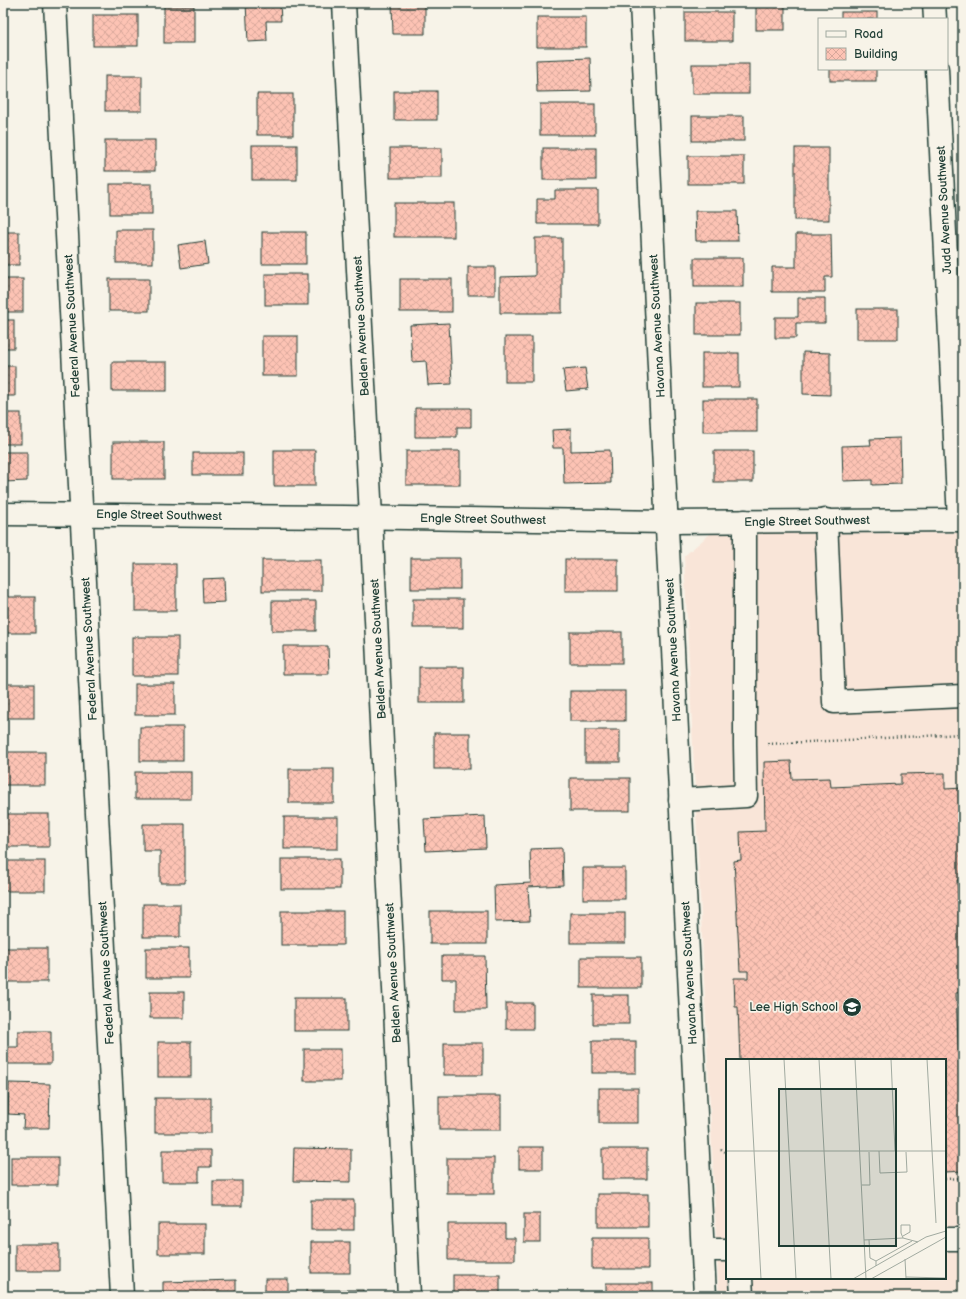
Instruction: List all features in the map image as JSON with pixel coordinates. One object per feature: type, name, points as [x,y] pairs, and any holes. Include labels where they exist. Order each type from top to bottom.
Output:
[{"type":"street","name":"Federal Avenue Southwest","points":[[55,3],[122,1296]]},
{"type":"street","name":"Belden Avenue Southwest","points":[[344,3],[372,517],[409,1296]]},
{"type":"street","name":"Havana Avenue Southwest","points":[[642,3],[705,1296]]},
{"type":"street","points":[[934,3],[935,18]]},
{"type":"street","name":"Judd Avenue Southwest","points":[[937,70],[961,520]]},
{"type":"street","name":"Engle Street Southwest","points":[[3,514],[372,517],[667,522],[961,520]]},
{"type":"street","points":[[826,520],[834,702],[963,696]]},
{"type":"street","points":[[680,800],[746,796],[745,521]]},
{"type":"street","points":[[946,1239],[963,1238]]},
{"type":"street","points":[[703,1250],[726,1250]]},
{"type":"street","points":[[741,1279],[742,1296]]},
{"type":"path","points":[[787,743],[963,734]]},
{"type":"path","points":[[946,1179],[963,1178]]},
{"type":"shaded area","points":[[963,533],[963,1296],[719,1296],[684,556],[710,534]]},
{"type":"building","points":[[246,3],[280,3],[281,21],[266,21],[267,41],[248,42]]},
{"type":"building","points":[[392,3],[425,3],[425,34],[393,34]]},
{"type":"building","points":[[756,3],[785,3],[785,30],[756,30]]},
{"type":"building","points":[[164,6],[194,6],[194,43],[164,43]]},
{"type":"building","points":[[685,12],[732,12],[732,41],[685,41]]},
{"type":"building","points":[[841,12],[877,12],[877,18],[841,18]]},
{"type":"building","points":[[93,15],[138,15],[138,46],[93,46]]},
{"type":"building","points":[[537,17],[586,17],[586,47],[537,47]]},
{"type":"building","points":[[590,58],[591,91],[537,92],[536,60]]},
{"type":"building","points":[[692,64],[749,64],[749,94],[692,94]]},
{"type":"building","points":[[830,70],[876,70],[876,81],[830,81]]},
{"type":"building","points":[[105,76],[142,76],[142,111],[105,111]]},
{"type":"building","points":[[394,91],[437,91],[437,120],[394,120]]},
{"type":"building","points":[[257,94],[293,94],[293,135],[257,135]]},
{"type":"building","points":[[540,104],[595,104],[595,135],[540,135]]},
{"type":"building","points":[[692,116],[744,116],[744,141],[692,141]]},
{"type":"building","points":[[105,140],[155,140],[155,171],[105,171]]},
{"type":"building","points":[[252,145],[297,145],[297,180],[252,180]]},
{"type":"building","points":[[390,148],[442,148],[442,178],[390,178]]},
{"type":"building","points":[[543,148],[596,148],[596,180],[543,180]]},
{"type":"building","points":[[795,148],[829,148],[829,220],[795,220]]},
{"type":"building","points":[[688,156],[744,156],[744,184],[688,184]]},
{"type":"building","points":[[110,184],[152,184],[152,214],[110,214]]},
{"type":"building","points":[[555,190],[598,190],[598,224],[537,224],[537,199],[555,199]]},
{"type":"building","points":[[394,203],[454,203],[454,237],[394,237]]},
{"type":"building","points":[[695,211],[737,211],[738,241],[696,241]]},
{"type":"building","points":[[116,230],[153,230],[153,263],[116,263]]},
{"type":"building","points":[[3,232],[19,232],[19,265],[3,265]]},
{"type":"building","points":[[262,232],[306,232],[306,264],[262,264]]},
{"type":"building","points":[[796,234],[831,234],[832,277],[825,277],[825,292],[772,292],[772,267],[796,267]]},
{"type":"building","points":[[535,238],[562,238],[562,313],[500,313],[500,277],[535,276]]},
{"type":"building","points":[[205,241],[208,264],[181,268],[178,245]]},
{"type":"building","points":[[694,258],[743,258],[743,287],[694,287]]},
{"type":"building","points":[[468,267],[495,267],[495,295],[468,295]]},
{"type":"building","points":[[265,274],[308,274],[308,305],[265,305]]},
{"type":"building","points":[[3,279],[23,279],[23,312],[3,312]]},
{"type":"building","points":[[109,279],[149,279],[149,311],[109,311]]},
{"type":"building","points":[[400,279],[452,279],[452,312],[400,312]]},
{"type":"building","points":[[798,298],[825,298],[825,323],[796,323],[796,338],[775,338],[775,317],[798,317]]},
{"type":"building","points":[[696,303],[740,303],[740,335],[696,335]]},
{"type":"building","points":[[857,309],[898,309],[898,339],[857,339]]},
{"type":"building","points":[[3,320],[14,320],[14,348],[3,348]]},
{"type":"building","points":[[449,323],[452,384],[428,385],[426,361],[412,362],[410,325]]},
{"type":"building","points":[[262,336],[298,336],[298,376],[262,376]]},
{"type":"building","points":[[505,337],[532,337],[532,382],[505,382]]},
{"type":"building","points":[[803,352],[830,353],[830,395],[803,394]]},
{"type":"building","points":[[702,353],[739,353],[739,387],[702,387]]},
{"type":"building","points":[[112,362],[167,362],[167,391],[112,391]]},
{"type":"building","points":[[3,366],[15,366],[15,396],[3,396]]},
{"type":"building","points":[[585,368],[588,389],[566,391],[563,370]]},
{"type":"building","points":[[703,399],[757,399],[757,432],[703,432]]},
{"type":"building","points":[[415,408],[471,408],[471,427],[457,427],[457,437],[415,437]]},
{"type":"building","points":[[3,413],[21,413],[21,444],[3,444]]},
{"type":"building","points":[[571,429],[571,451],[610,450],[611,483],[564,484],[563,448],[553,448],[552,430]]},
{"type":"building","points":[[900,438],[901,484],[872,485],[872,480],[843,481],[842,446],[871,445],[870,439]]},
{"type":"building","points":[[113,442],[164,442],[164,479],[113,479]]},
{"type":"building","points":[[274,450],[315,450],[315,486],[274,486]]},
{"type":"building","points":[[406,451],[460,451],[460,485],[406,485]]},
{"type":"building","points":[[714,451],[753,451],[753,482],[714,482]]},
{"type":"building","points":[[3,452],[27,452],[27,481],[3,482]]},
{"type":"building","points":[[193,453],[243,453],[243,475],[193,475]]},
{"type":"building","points":[[411,558],[460,558],[460,589],[411,589]]},
{"type":"building","points":[[565,559],[618,559],[618,591],[565,591]]},
{"type":"building","points":[[262,560],[321,560],[321,591],[262,591]]},
{"type":"building","points":[[135,564],[176,564],[176,611],[135,611]]},
{"type":"building","points":[[224,578],[225,602],[203,603],[202,579]]},
{"type":"building","points":[[3,597],[35,597],[35,633],[3,633]]},
{"type":"building","points":[[413,599],[463,599],[463,628],[413,628]]},
{"type":"building","points":[[272,601],[316,601],[316,631],[272,631]]},
{"type":"building","points":[[570,632],[622,632],[622,663],[570,663]]},
{"type":"building","points":[[132,637],[178,637],[178,676],[132,676]]},
{"type":"building","points":[[283,646],[328,646],[329,674],[283,674]]},
{"type":"building","points":[[419,667],[464,667],[464,703],[419,703]]},
{"type":"building","points":[[3,684],[34,684],[34,718],[3,718]]},
{"type":"building","points":[[135,684],[175,684],[175,715],[135,715]]},
{"type":"building","points":[[570,691],[625,691],[625,721],[570,721]]},
{"type":"building","points":[[140,727],[183,727],[183,761],[140,761]]},
{"type":"building","points":[[585,730],[620,730],[620,762],[585,762]]},
{"type":"building","points":[[434,733],[470,733],[470,769],[434,769]]},
{"type":"building","points":[[3,752],[45,752],[45,785],[3,785]]},
{"type":"building","points":[[791,761],[792,779],[830,778],[831,787],[901,784],[901,774],[945,773],[945,789],[963,788],[963,869],[961,870],[962,880],[957,880],[963,992],[956,993],[963,1132],[963,1171],[946,1172],[946,1059],[740,1059],[738,1007],[735,1007],[734,978],[748,978],[748,971],[740,971],[734,861],[741,860],[740,832],[765,831],[764,762]]},
{"type":"building","points":[[289,769],[334,769],[334,803],[289,803]]},
{"type":"building","points":[[135,772],[191,772],[191,799],[135,799]]},
{"type":"building","points":[[570,778],[630,778],[630,811],[570,811]]},
{"type":"building","points":[[3,814],[49,814],[49,847],[3,847]]},
{"type":"building","points":[[485,816],[486,848],[426,851],[424,819]]},
{"type":"building","points":[[284,817],[338,817],[338,849],[284,849]]},
{"type":"building","points":[[143,824],[185,824],[185,883],[160,883],[160,851],[143,851]]},
{"type":"building","points":[[562,848],[563,885],[528,887],[530,921],[495,922],[494,885],[531,883],[530,849]]},
{"type":"building","points":[[281,859],[340,859],[340,889],[281,889]]},
{"type":"building","points":[[3,861],[45,861],[45,891],[3,891]]},
{"type":"building","points":[[583,868],[625,868],[625,899],[583,899]]},
{"type":"building","points":[[143,904],[180,904],[180,937],[143,937]]},
{"type":"building","points":[[281,911],[343,911],[343,945],[281,945]]},
{"type":"building","points":[[430,911],[487,911],[487,944],[430,944]]},
{"type":"building","points":[[570,913],[625,913],[625,943],[570,943]]},
{"type":"building","points":[[3,948],[47,948],[47,982],[3,982]]},
{"type":"building","points":[[146,948],[189,948],[189,978],[146,978]]},
{"type":"building","points":[[442,956],[485,956],[486,1010],[456,1010],[456,979],[442,979]]},
{"type":"building","points":[[581,957],[641,957],[641,988],[581,988]]},
{"type":"building","points":[[150,992],[184,992],[184,1018],[150,1018]]},
{"type":"building","points":[[593,995],[629,995],[629,1024],[593,1024]]},
{"type":"building","points":[[294,998],[347,998],[347,1031],[294,1031]]},
{"type":"building","points":[[506,1003],[533,1003],[533,1029],[506,1029]]},
{"type":"building","points":[[18,1031],[51,1031],[51,1064],[7,1064],[7,1047],[18,1047]]},
{"type":"building","points":[[592,1041],[636,1041],[636,1073],[592,1073]]},
{"type":"building","points":[[158,1042],[191,1042],[191,1077],[158,1077]]},
{"type":"building","points":[[444,1043],[483,1043],[483,1075],[444,1075]]},
{"type":"building","points":[[304,1049],[341,1049],[341,1081],[304,1081]]},
{"type":"building","points":[[9,1083],[50,1084],[49,1128],[23,1128],[24,1115],[8,1114]]},
{"type":"building","points":[[599,1088],[638,1088],[638,1123],[599,1123]]},
{"type":"building","points":[[439,1096],[501,1096],[501,1130],[439,1130]]},
{"type":"building","points":[[155,1098],[211,1098],[211,1133],[155,1133]]},
{"type":"building","points":[[519,1147],[543,1147],[543,1169],[519,1169]]},
{"type":"building","points":[[294,1148],[351,1149],[351,1182],[293,1181]]},
{"type":"building","points":[[602,1149],[647,1149],[647,1179],[602,1179]]},
{"type":"building","points":[[162,1150],[211,1150],[211,1167],[199,1167],[199,1182],[162,1182]]},
{"type":"building","points":[[11,1157],[58,1157],[58,1185],[11,1185]]},
{"type":"building","points":[[447,1158],[494,1158],[494,1194],[447,1194]]},
{"type":"building","points":[[213,1181],[242,1181],[242,1206],[213,1206]]},
{"type":"building","points":[[598,1194],[648,1194],[648,1227],[598,1227]]},
{"type":"building","points":[[311,1200],[354,1200],[354,1230],[311,1230]]},
{"type":"building","points":[[524,1214],[540,1214],[540,1242],[524,1242]]},
{"type":"building","points":[[158,1224],[205,1224],[205,1254],[158,1254]]},
{"type":"building","points":[[448,1224],[505,1224],[505,1238],[515,1238],[515,1260],[448,1260]]},
{"type":"building","points":[[592,1238],[648,1238],[648,1269],[592,1269]]},
{"type":"building","points":[[311,1242],[350,1242],[350,1273],[311,1273]]},
{"type":"building","points":[[15,1244],[59,1244],[59,1271],[15,1271]]},
{"type":"building","points":[[453,1275],[500,1275],[500,1296],[453,1296]]},
{"type":"building","points":[[265,1279],[288,1279],[288,1296],[265,1296]]},
{"type":"building","points":[[236,1280],[236,1296],[163,1296],[163,1282]]},
{"type":"building","points":[[606,1283],[653,1283],[653,1296],[606,1296]]},
{"type":"building","points":[[306,1290],[363,1290],[363,1296],[306,1296]]},
{"type":"building","points":[[521,1293],[549,1293],[549,1296],[521,1296]]},
{"type":"place","name":"Lee High School","points":[[852,1007]]}]
